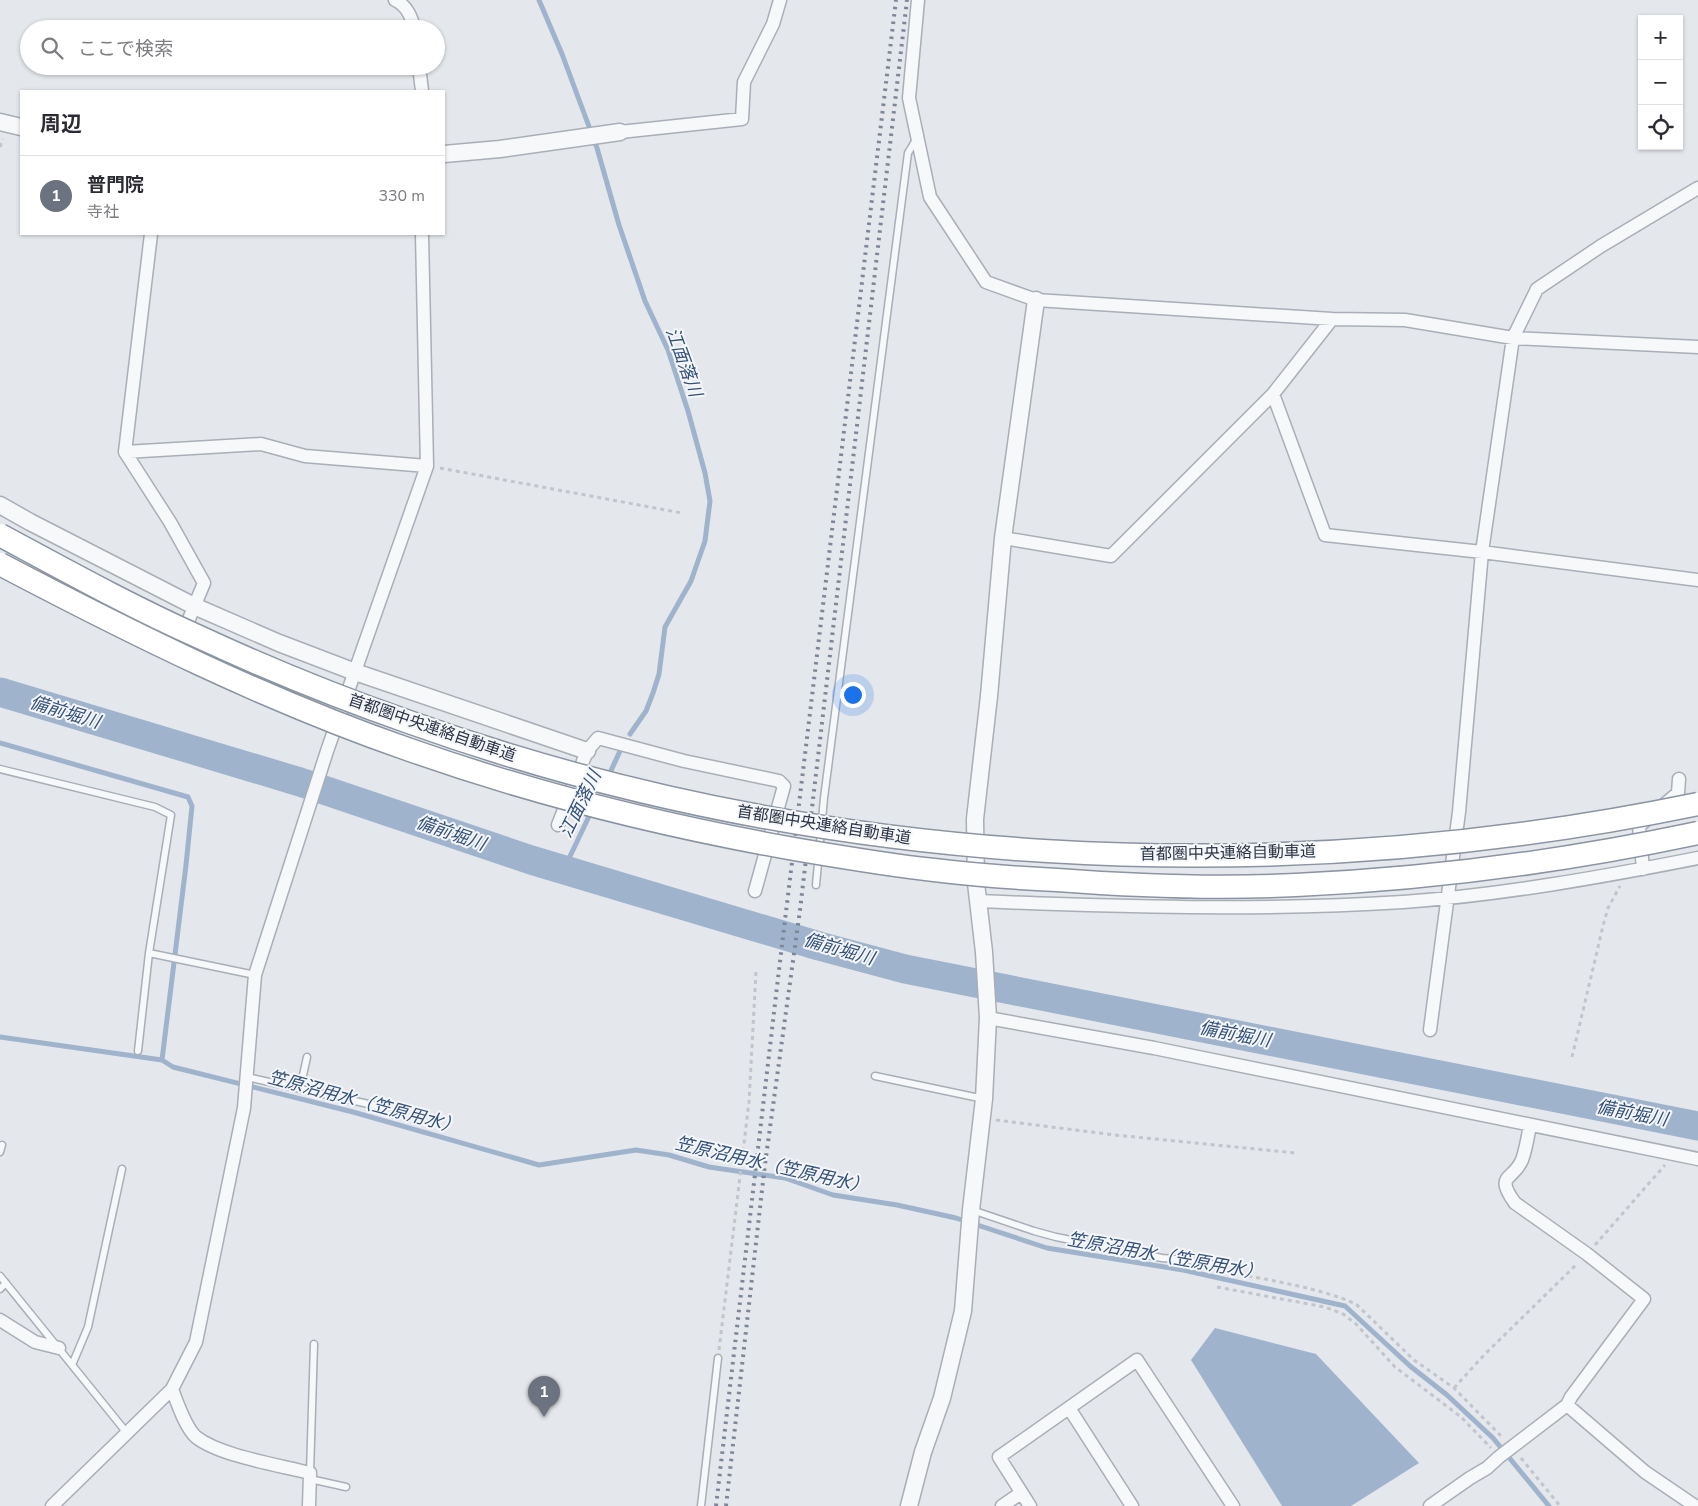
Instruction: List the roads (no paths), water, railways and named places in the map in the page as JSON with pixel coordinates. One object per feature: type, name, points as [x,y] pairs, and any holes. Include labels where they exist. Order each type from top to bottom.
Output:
[{"type":"highway","name":"首都圏中央連絡自動車道","points":[[0,536],[90,584],[194,635],[308,684],[410,723],[511,756],[588,778],[684,800],[849,832],[1034,851],[1262,855],[1384,848],[1491,838],[1624,820],[1698,804]]},
{"type":"highway","name":"首都圏中央連絡自動車道","points":[[0,564],[80,606],[185,657],[295,706],[408,750],[504,781],[595,806],[710,832],[843,858],[932,870],[1107,884],[1291,886],[1388,880],[1485,869],[1651,843],[1698,833]]},
{"type":"street","points":[[395,0],[400,2],[406,9],[412,20]]},
{"type":"street","points":[[445,154],[500,149],[620,132],[742,119],[744,82],[773,24],[780,0]]},
{"type":"street","points":[[918,0],[909,98],[930,197],[986,282],[1036,300],[1332,319],[1405,320],[1513,338],[1698,347]]},
{"type":"street","points":[[419,75],[422,90]]},
{"type":"street","points":[[0,122],[20,127]]},
{"type":"street","points":[[1430,1030],[1459,812],[1482,552],[1513,338],[1537,289],[1601,246],[1698,188]]},
{"type":"street","points":[[150,235],[125,452],[170,522],[204,583],[178,645]]},
{"type":"street","points":[[52,1506],[172,1389],[196,1342],[244,1108],[255,975],[326,755],[427,466],[422,235]]},
{"type":"street","points":[[909,1506],[923,1452],[942,1398],[963,1311],[971,1212],[984,1099],[988,1016],[984,952],[977,901],[975,819],[989,696],[1003,538],[1036,300]]},
{"type":"street","points":[[1003,538],[1110,556],[1273,394],[1332,319]]},
{"type":"street","points":[[1273,394],[1326,535],[1482,552],[1698,580]]},
{"type":"street","points":[[125,452],[261,444],[306,456],[427,466]]},
{"type":"street","points":[[0,505],[194,606],[279,643],[355,672],[587,751]]},
{"type":"street","points":[[558,825],[587,751],[598,738],[684,761],[779,781],[784,786],[755,891]]},
{"type":"street","points":[[1643,869],[1639,826],[1678,793],[1679,780]]},
{"type":"street","points":[[977,901],[1194,908],[1325,906],[1405,902],[1547,885],[1698,858]]},
{"type":"street","points":[[988,1016],[1698,1159]]},
{"type":"street","points":[[1430,1506],[1487,1468],[1567,1405],[1644,1299],[1587,1254],[1515,1203],[1507,1192],[1505,1184],[1509,1175],[1515,1172],[1522,1160],[1530,1125]]},
{"type":"street","points":[[0,1320],[35,1342],[59,1348]]},
{"type":"street","points":[[1030,1506],[999,1457],[1137,1360],[1233,1506]]},
{"type":"street","points":[[172,1389],[180,1412],[196,1436],[224,1452],[310,1476],[309,1506]]},
{"type":"street","points":[[1567,1405],[1645,1472],[1695,1506]]},
{"type":"street","points":[[1069,1408],[1132,1506]]},
{"type":"street","points":[[1002,1506],[1021,1493]]},
{"type":"lane","points":[[816,885],[824,798],[908,153],[917,137]]},
{"type":"lane","points":[[0,769],[154,807],[171,815],[149,953],[138,1051]]},
{"type":"lane","points":[[149,953],[255,975]]},
{"type":"lane","points":[[300,1089],[307,1057]]},
{"type":"lane","points":[[875,1076],[984,1099]]},
{"type":"lane","points":[[247,1077],[382,1107]]},
{"type":"lane","points":[[0,1152],[2,1145]]},
{"type":"lane","points":[[72,1365],[88,1328],[122,1168]]},
{"type":"lane","points":[[971,1212],[1056,1237],[1162,1258],[1216,1265]]},
{"type":"lane","points":[[0,1276],[127,1433]]},
{"type":"lane","points":[[0,1289],[6,1283]]},
{"type":"lane","points":[[314,1344],[310,1476],[346,1487]]},
{"type":"lane","points":[[701,1506],[718,1358]]},
{"type":"water","points":[[1215,1328],[1316,1354],[1419,1463],[1351,1506],[1282,1506],[1191,1360]]},
{"type":"waterway","name":"江面落川","points":[[539,0],[562,54],[597,148],[619,225],[645,301],[668,350],[688,411],[705,473],[710,501],[705,541],[691,581],[665,627],[659,674],[653,693],[646,711],[630,734]]},
{"type":"waterway","name":"備前堀川","points":[[0,692],[300,782],[531,860],[819,946],[905,969],[1698,1126]]},
{"type":"waterway","name":"笠原沼用水（笠原用水）","points":[[0,743],[188,797],[192,806],[162,1060]]},
{"type":"waterway","name":"江面落川","points":[[609,775],[620,751]]},
{"type":"waterway","name":"江面落川","points":[[564,869],[592,810]]},
{"type":"waterway","name":"笠原沼用水（笠原用水）","points":[[0,1037],[162,1060],[173,1067],[353,1112],[539,1165],[636,1150],[669,1155],[709,1167],[785,1178],[833,1195],[897,1205],[956,1218],[1047,1248],[1183,1270],[1345,1306],[1410,1366],[1447,1395],[1493,1438],[1549,1506]]},
{"type":"railway","points":[[716,1506],[896,0]]},
{"type":"railway","points":[[726,1506],[765,1164],[800,910],[907,0]]},
{"type":"place","name":"普門院","points":[[544,1417]]}]
